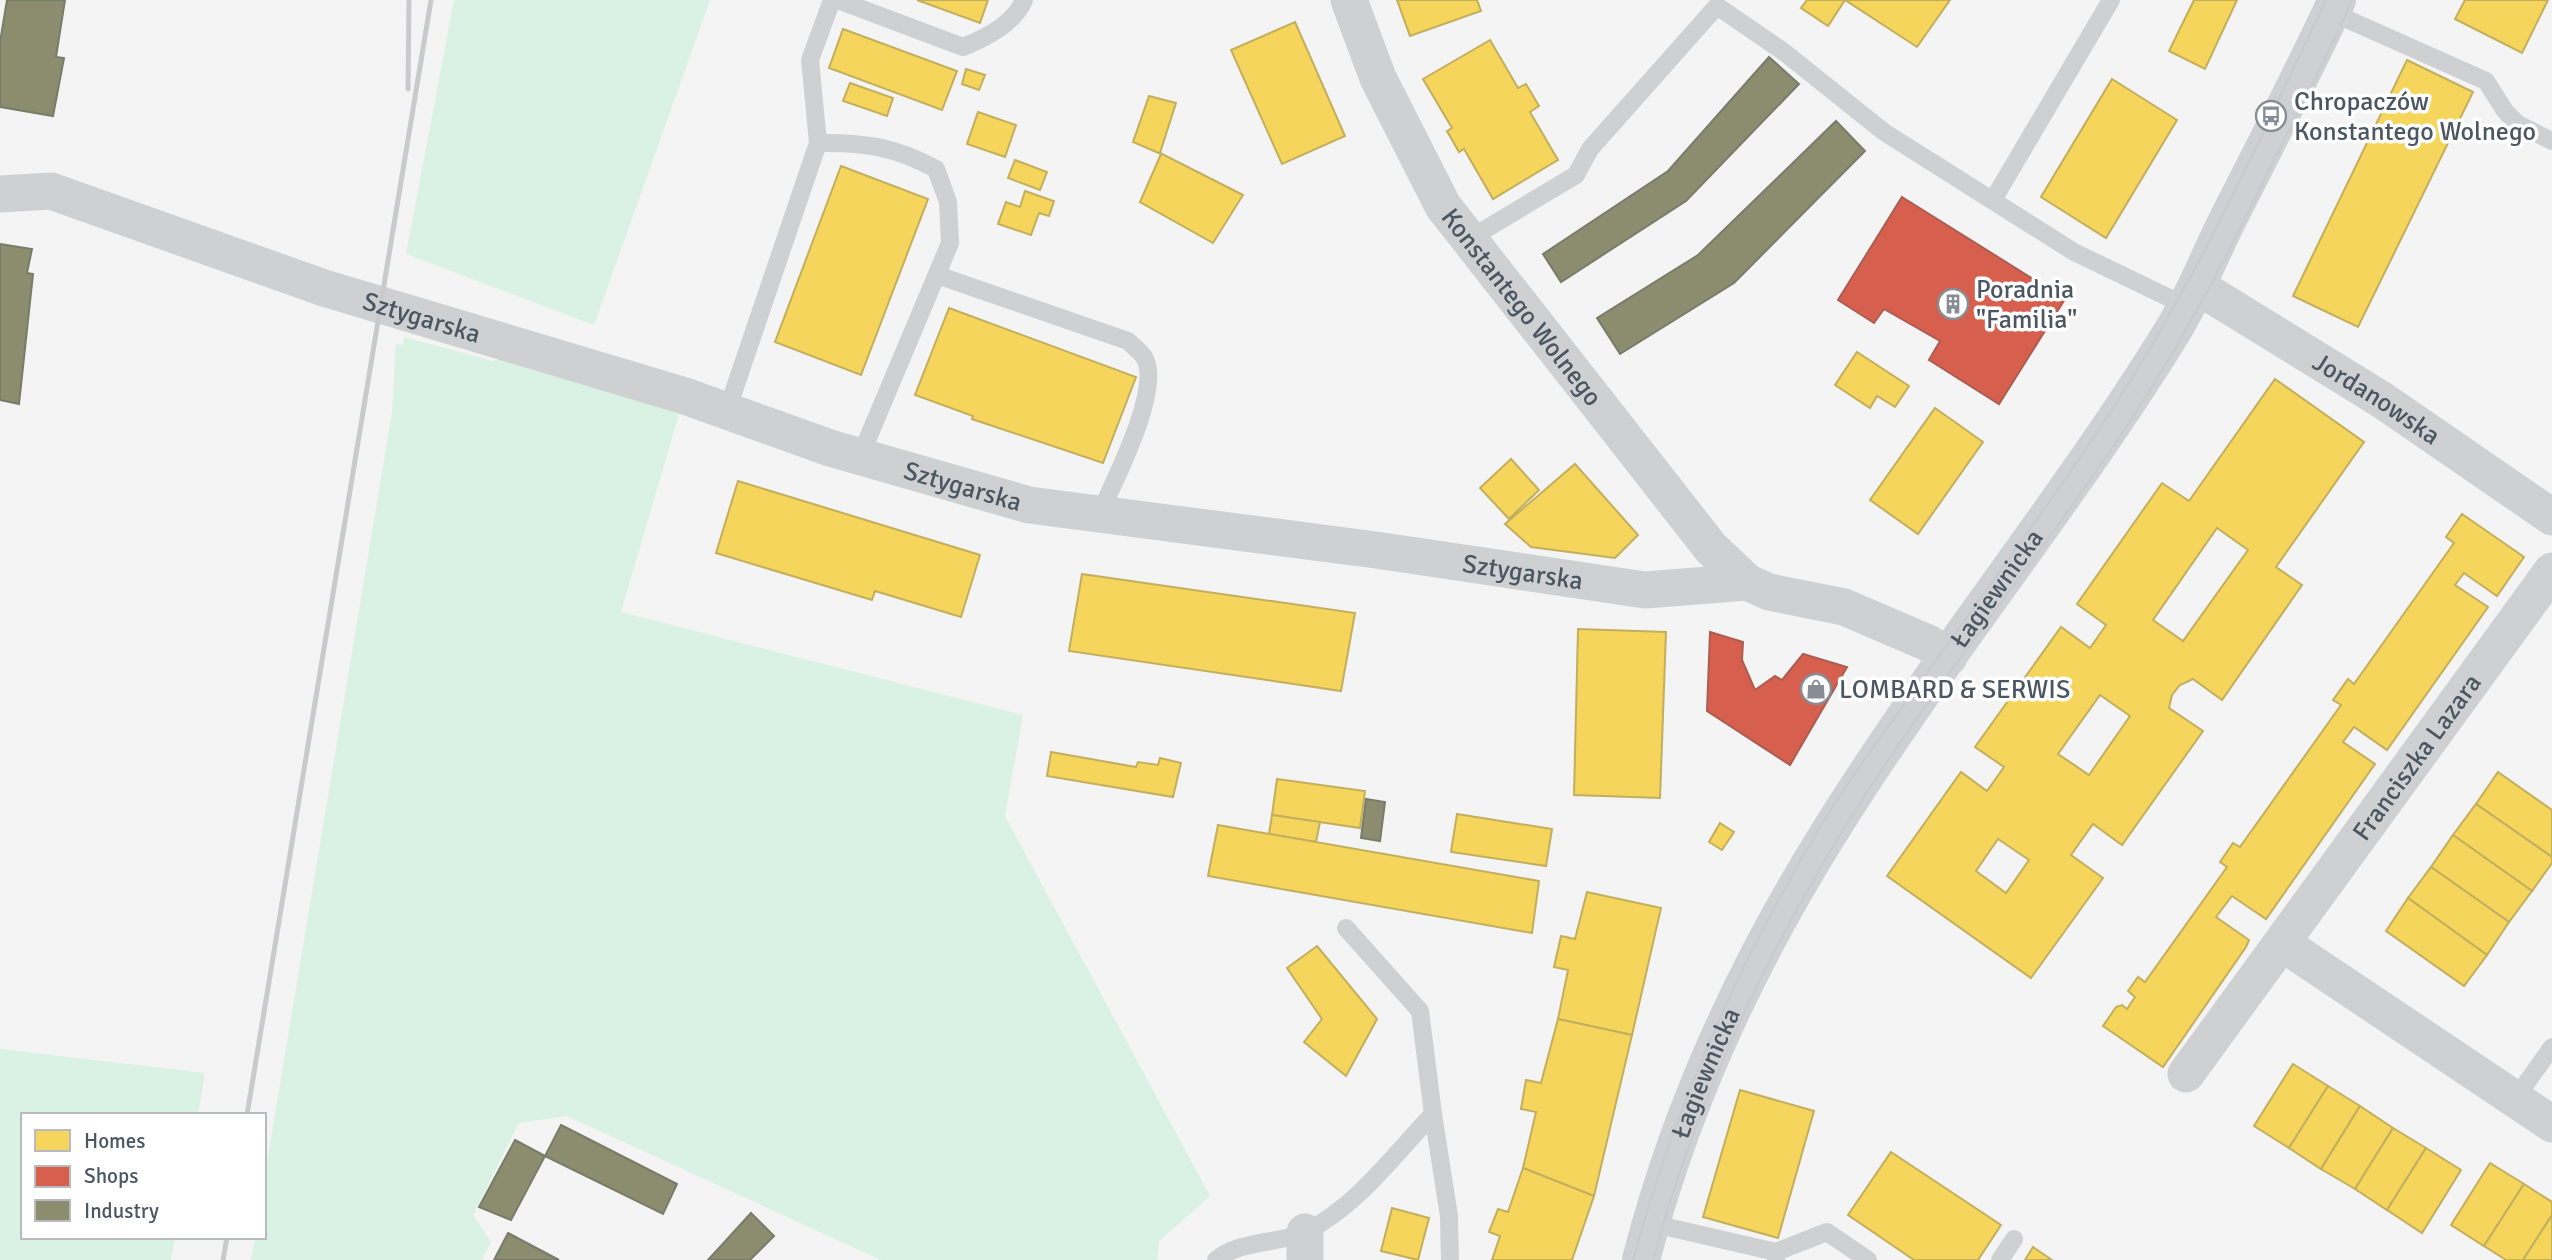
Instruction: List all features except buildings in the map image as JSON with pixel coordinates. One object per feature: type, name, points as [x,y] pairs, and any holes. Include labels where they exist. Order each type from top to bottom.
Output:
[{"type":"street","name":"Konstantego Wolnego","points":[[1349,0],[1378,78],[1443,205],[1711,548],[1747,583]]},
{"type":"street","name":"Łagiewnicka","points":[[1641,1260],[1650,1223],[1692,1108],[1747,979],[1826,836],[2124,405],[2192,296],[2334,6]]},
{"type":"street","name":"Sztygarska","points":[[0,194],[51,191],[324,288],[685,396],[860,457],[1029,505],[1376,550],[1645,590],[1747,583],[1769,592],[1844,607],[1928,643],[1949,657]]},
{"type":"street","name":"Jordanowska","points":[[2192,296],[2382,400],[2552,517]]},
{"type":"street","name":"Franciszka Lazara","points":[[2186,1074],[2552,571]]},
{"type":"street","points":[[2282,943],[2552,1124]]},
{"type":"lane","points":[[727,411],[818,143],[810,60],[832,0]]},
{"type":"lane","points":[[838,0],[963,47],[990,37],[1021,8],[1024,0]]},
{"type":"lane","points":[[1993,200],[2111,0]]},
{"type":"lane","points":[[1469,239],[1576,175],[1590,149],[1717,6],[1784,52],[1884,132],[2074,252],[2192,296]]},
{"type":"lane","points":[[2334,6],[2486,81],[2505,111],[2518,124],[2552,141]]},
{"type":"lane","points":[[818,143],[850,143],[903,152],[936,169],[948,202],[950,243],[860,457]]},
{"type":"lane","points":[[937,275],[1128,341],[1144,358],[1149,380],[1141,414],[1101,513]]},
{"type":"lane","points":[[1346,928],[1420,1010],[1433,1114],[1450,1216],[1450,1260]]},
{"type":"lane","points":[[2515,1099],[2552,1047]]},
{"type":"lane","points":[[1216,1260],[1228,1250],[1305,1246],[1433,1114]]},
{"type":"lane","points":[[1650,1223],[1776,1256],[1827,1233],[1868,1260]]},
{"type":"lane","points":[[2000,1260],[2014,1239]]},
{"type":"green space","points":[[454,0],[710,0],[594,325],[406,254]]},
{"type":"green space","points":[[404,337],[493,361],[531,348],[682,404],[621,612],[1023,715],[1005,816],[1210,1196],[1159,1241],[1157,1260],[881,1260],[567,1116],[519,1123],[473,1215],[491,1242],[482,1260],[251,1260],[255,1239],[266,1239],[266,1168],[392,412],[396,344],[403,345]]},
{"type":"green space","points":[[0,1049],[205,1073],[198,1113],[21,1113],[21,1239],[175,1239],[171,1260],[0,1260]]},
{"type":"tram line","points":[[1633,1260],[1668,1149],[1710,1041],[1759,936],[1787,885],[1851,780],[2069,473],[2148,352],[2203,253],[2326,0]]},
{"type":"tram line","points":[[1653,1260],[1673,1192],[1723,1059],[1753,995],[1819,870],[1895,750],[2064,517],[2159,375],[2222,264],[2317,76],[2352,0]]},
{"type":"railway","points":[[408,89],[409,0]]},
{"type":"railway","points":[[247,1113],[431,0]]},
{"type":"railway","points":[[223,1260],[227,1239]]},
{"type":"place","name":"Chropaczów Konstantego Wolnego","points":[[2271,116]]},
{"type":"place","name":"Poradnia \"Familia\"","points":[[1953,304]]},
{"type":"place","name":"LOMBARD & SERWIS","points":[[1816,689]]}]
